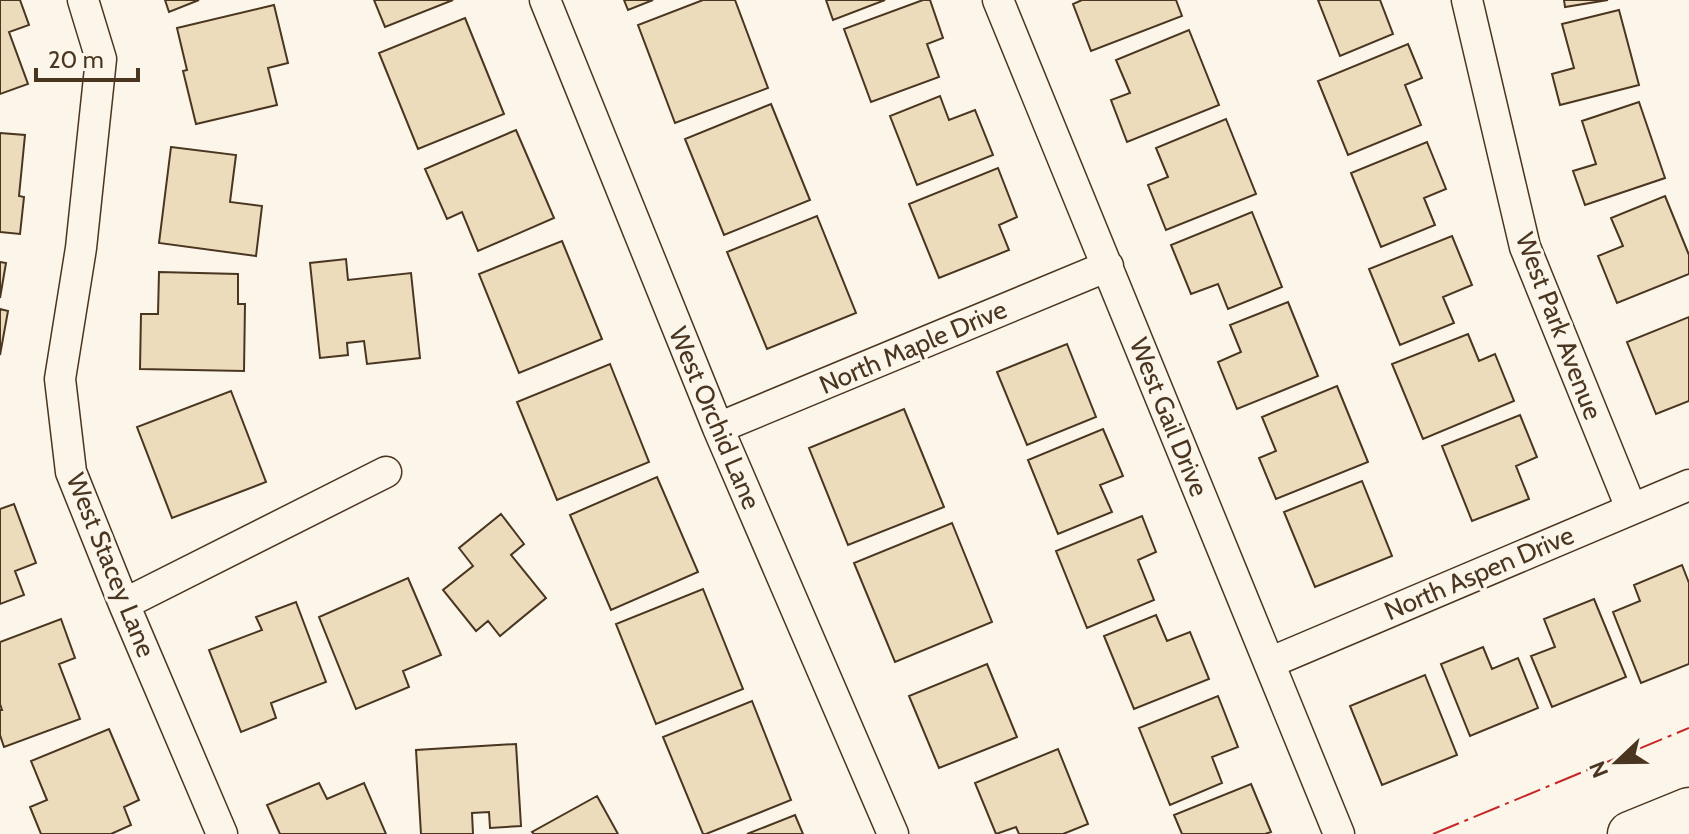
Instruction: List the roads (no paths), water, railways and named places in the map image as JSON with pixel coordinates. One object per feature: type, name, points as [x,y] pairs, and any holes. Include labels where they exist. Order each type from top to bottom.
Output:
[{"type":"main road","points":[[1630,834],[1689,810]]},
{"type":"street","name":"West Stacey Lane","points":[[83,0],[101,59],[81,248],[60,379],[71,472],[222,834]]},
{"type":"street","name":"West Orchid Lane","points":[[545,0],[718,428],[893,834]]},
{"type":"street","name":"West Gail Drive","points":[[998,0],[1339,834]]},
{"type":"street","name":"West Park Avenue","points":[[1467,0],[1525,247],[1631,508]]},
{"type":"street","name":"North Maple Drive","points":[[718,428],[1108,266]]},
{"type":"street","points":[[124,604],[386,472]]},
{"type":"street","name":"North Aspen Drive","points":[[1269,663],[1689,485]]}]
